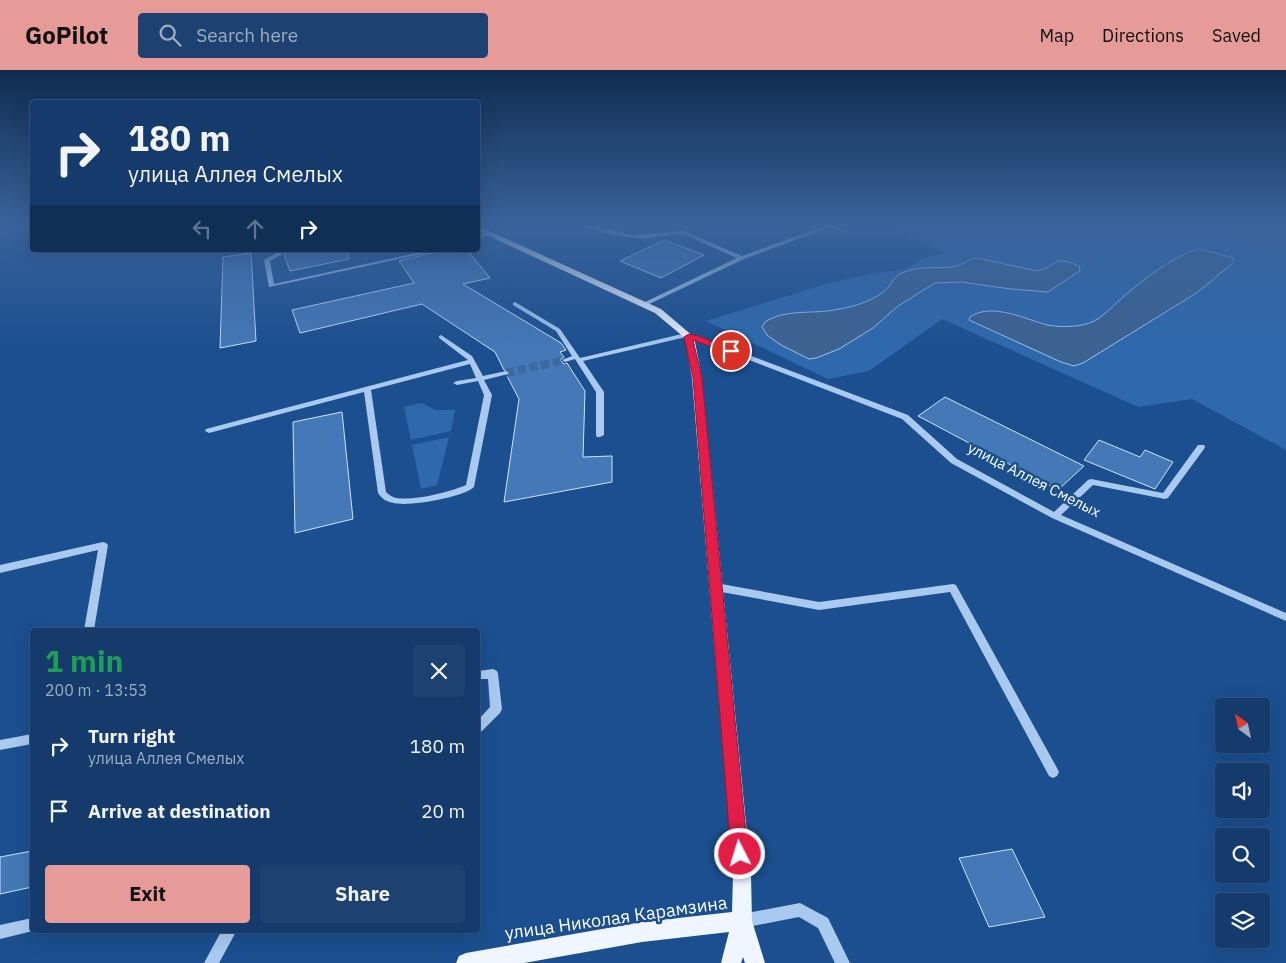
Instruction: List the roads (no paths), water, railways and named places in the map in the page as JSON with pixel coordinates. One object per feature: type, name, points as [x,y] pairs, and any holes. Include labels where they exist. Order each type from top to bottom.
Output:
[{"type":"main road","name":"улица Аллея Смелых","points":[[560,266],[658,311],[688,336]]},
{"type":"main road","points":[[688,336],[697,378],[742,874],[742,921],[731,963]]},
{"type":"main road","points":[[742,921],[755,963]]},
{"type":"main road","name":"улица Николая Карамзина","points":[[466,963],[642,932],[742,921]]},
{"type":"street","points":[[645,304],[726,266]]},
{"type":"street","points":[[515,304],[558,330],[578,358],[600,392],[600,435]]},
{"type":"street","name":"улица Аллея Смелых","points":[[688,336],[706,341],[905,417],[954,462],[1055,516],[1286,617]]},
{"type":"street","points":[[366,389],[382,493],[386,498],[398,501],[458,492],[470,487],[488,395],[470,357],[441,337]]},
{"type":"street","points":[[565,360],[578,358]]},
{"type":"street","points":[[209,431],[472,361]]},
{"type":"street","points":[[457,383],[506,373]]},
{"type":"street","points":[[1055,516],[1091,482],[1165,496],[1201,447]]},
{"type":"street","points":[[0,569],[103,545],[89,628]]},
{"type":"street","points":[[716,587],[819,606],[953,588],[1053,772]]},
{"type":"street","points":[[480,675],[493,674],[496,709],[480,725]]},
{"type":"street","points":[[0,745],[30,739]]},
{"type":"street","points":[[742,921],[800,910],[824,923],[842,963]]},
{"type":"street","points":[[211,963],[228,933]]},
{"type":"lane","points":[[268,266],[271,286],[365,266]]},
{"type":"lane","points":[[578,358],[688,336]]},
{"type":"lane","points":[[0,932],[30,925]]},
{"type":"tunnel","points":[[506,373],[565,360]]}]
